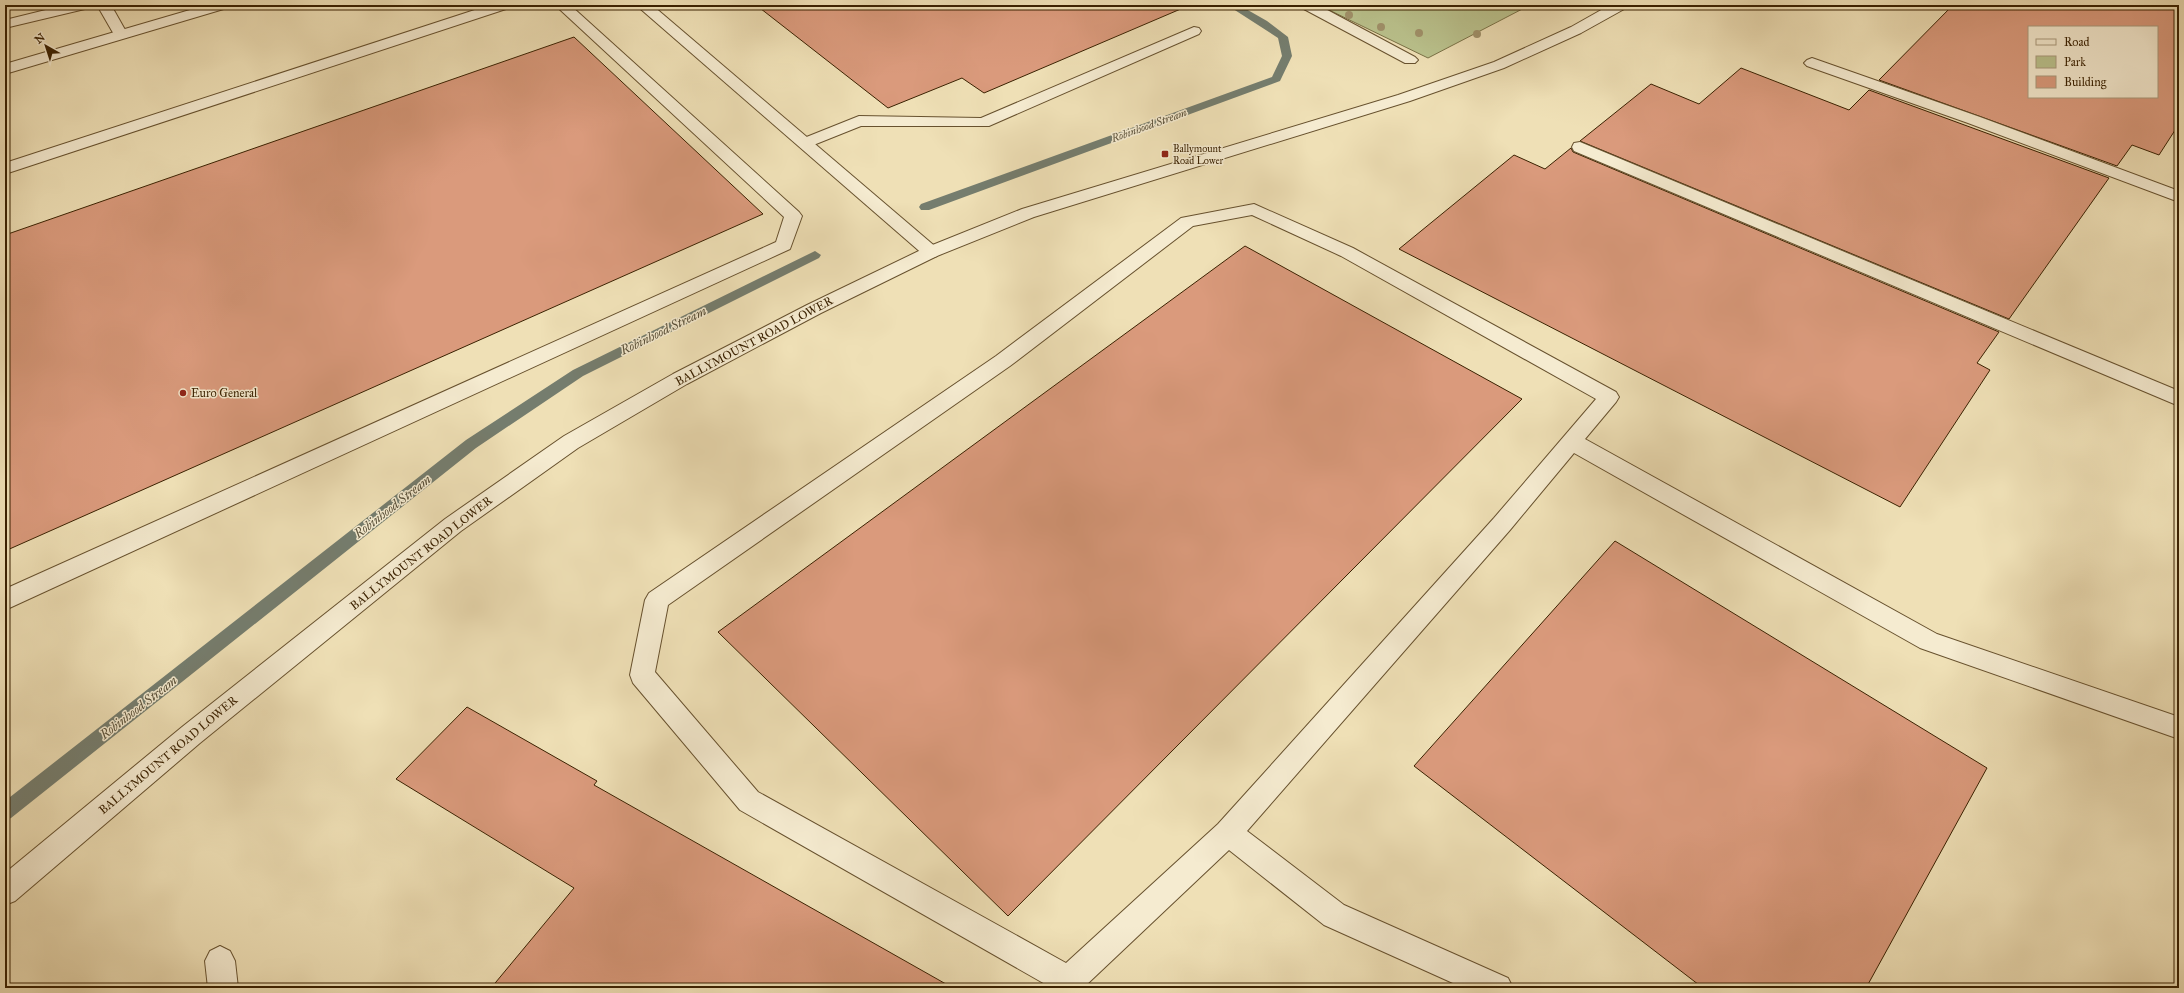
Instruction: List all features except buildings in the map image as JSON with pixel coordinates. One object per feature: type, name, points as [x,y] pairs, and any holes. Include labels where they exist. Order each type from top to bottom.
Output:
[{"type":"street","points":[[5,24],[84,5]]},
{"type":"street","points":[[104,5],[121,35]]},
{"type":"street","points":[[5,69],[222,5]]},
{"type":"street","points":[[5,169],[504,5]]},
{"type":"street","points":[[5,600],[784,245],[793,216],[562,5]]},
{"type":"street","points":[[643,5],[931,252]]},
{"type":"street","points":[[1307,5],[1410,60]]},
{"type":"street","name":"BALLYMOUNT ROAD LOWER","points":[[5,891],[191,734],[453,525],[571,442],[680,379],[814,309],[931,252],[1028,213],[1404,98],[1499,65],[1576,30],[1621,5]]},
{"type":"street","points":[[805,143],[859,121],[983,123],[1194,30]]},
{"type":"street","points":[[1812,63],[2179,197]]},
{"type":"street","points":[[1580,147],[2179,399]]},
{"type":"street","points":[[1254,209],[1347,252],[1609,397],[1502,524],[1228,833],[1069,981],[749,801],[642,675],[657,600],[1003,361],[1187,222],[1254,209]]},
{"type":"street","points":[[1571,441],[1929,641],[2179,728]]},
{"type":"street","points":[[1228,833],[1334,915],[1498,988]]},
{"type":"green space","points":[[1339,5],[1530,5],[1428,58],[1329,10]]},
{"type":"waterway","name":"Robinhood Stream","points":[[925,207],[1276,79],[1287,56],[1283,37],[1263,23],[1232,5]]},
{"type":"waterway","name":"Robinhood Stream","points":[[5,812],[471,444],[578,373],[760,284],[815,255]]},
{"type":"place","name":"Ballymount Road Lower","points":[[1165,154]]},
{"type":"place","name":"Euro General","points":[[183,393]]}]
